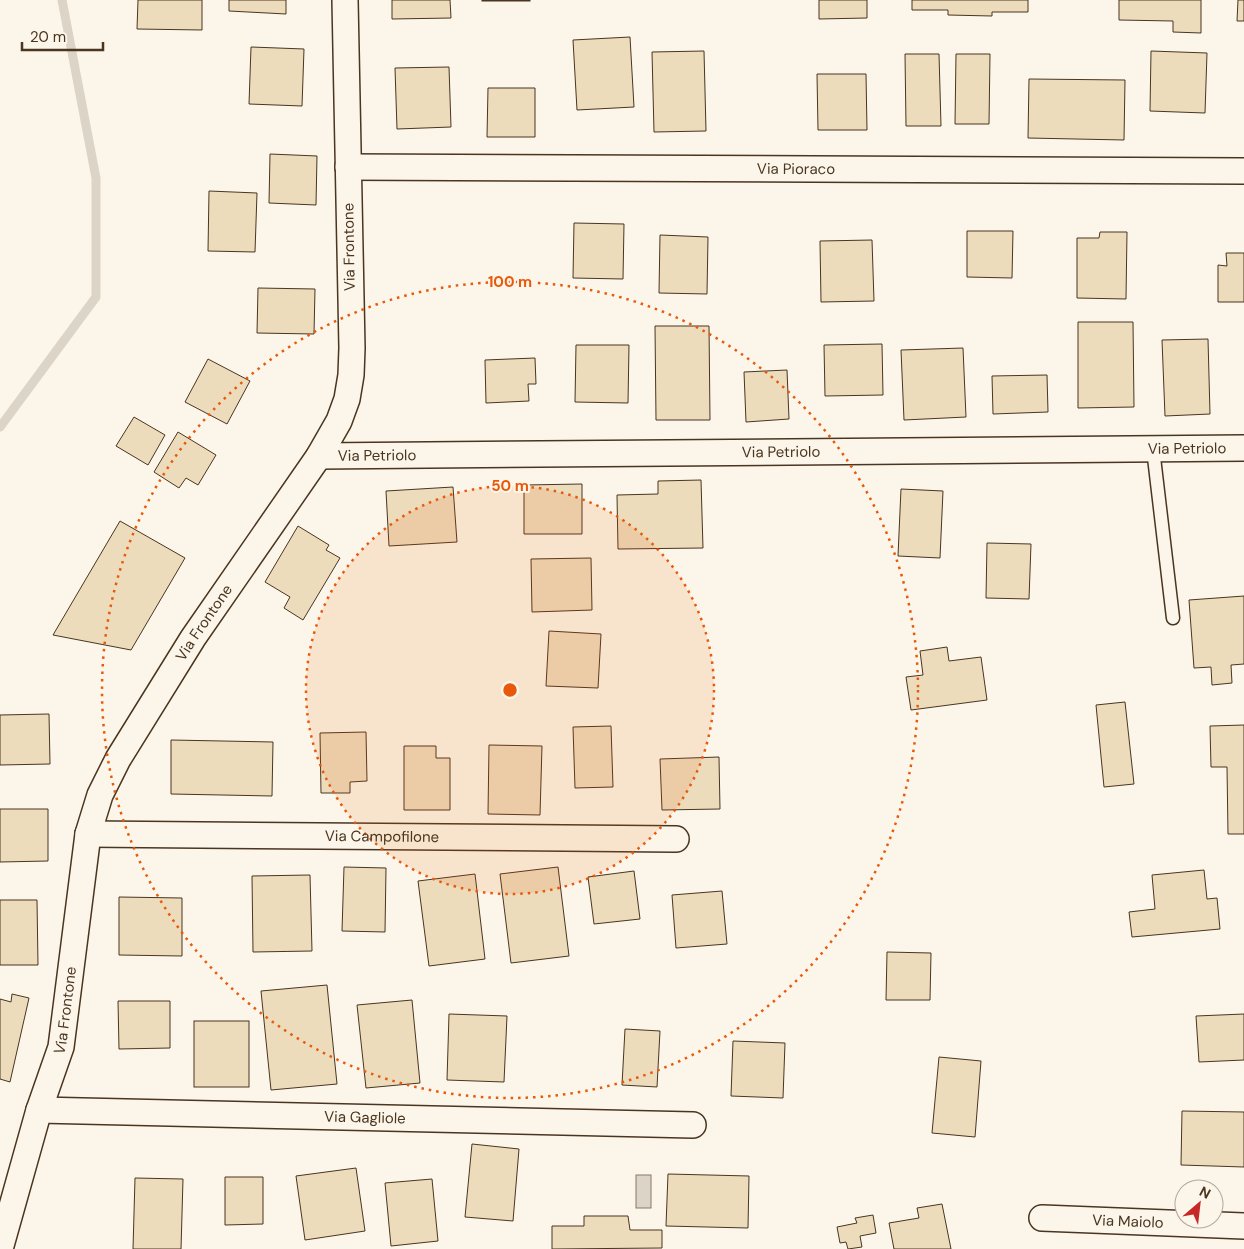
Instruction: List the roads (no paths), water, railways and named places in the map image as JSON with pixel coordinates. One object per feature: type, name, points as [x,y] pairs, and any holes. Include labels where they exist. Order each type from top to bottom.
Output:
[{"type":"street","name":"Via Frontone","points":[[0,1249],[38,1110],[61,1046],[88,834],[100,795],[118,759],[193,638],[319,456],[339,421],[347,399],[351,375],[345,0]]},
{"type":"street","name":"Via Pioraco","points":[[348,167],[1244,171]]},
{"type":"street","name":"Via Petriolo","points":[[319,456],[1244,448]]},
{"type":"street","name":"Via Campofilone","points":[[88,834],[676,840]]},
{"type":"street","name":"Via Gagliole","points":[[38,1110],[693,1125]]},
{"type":"street","name":"Via Maiolo","points":[[1042,1218],[1244,1226]]},
{"type":"lane","points":[[1153,449],[1173,618]]},
{"type":"waterway","points":[[0,427],[96,297],[96,178],[62,0]]}]
